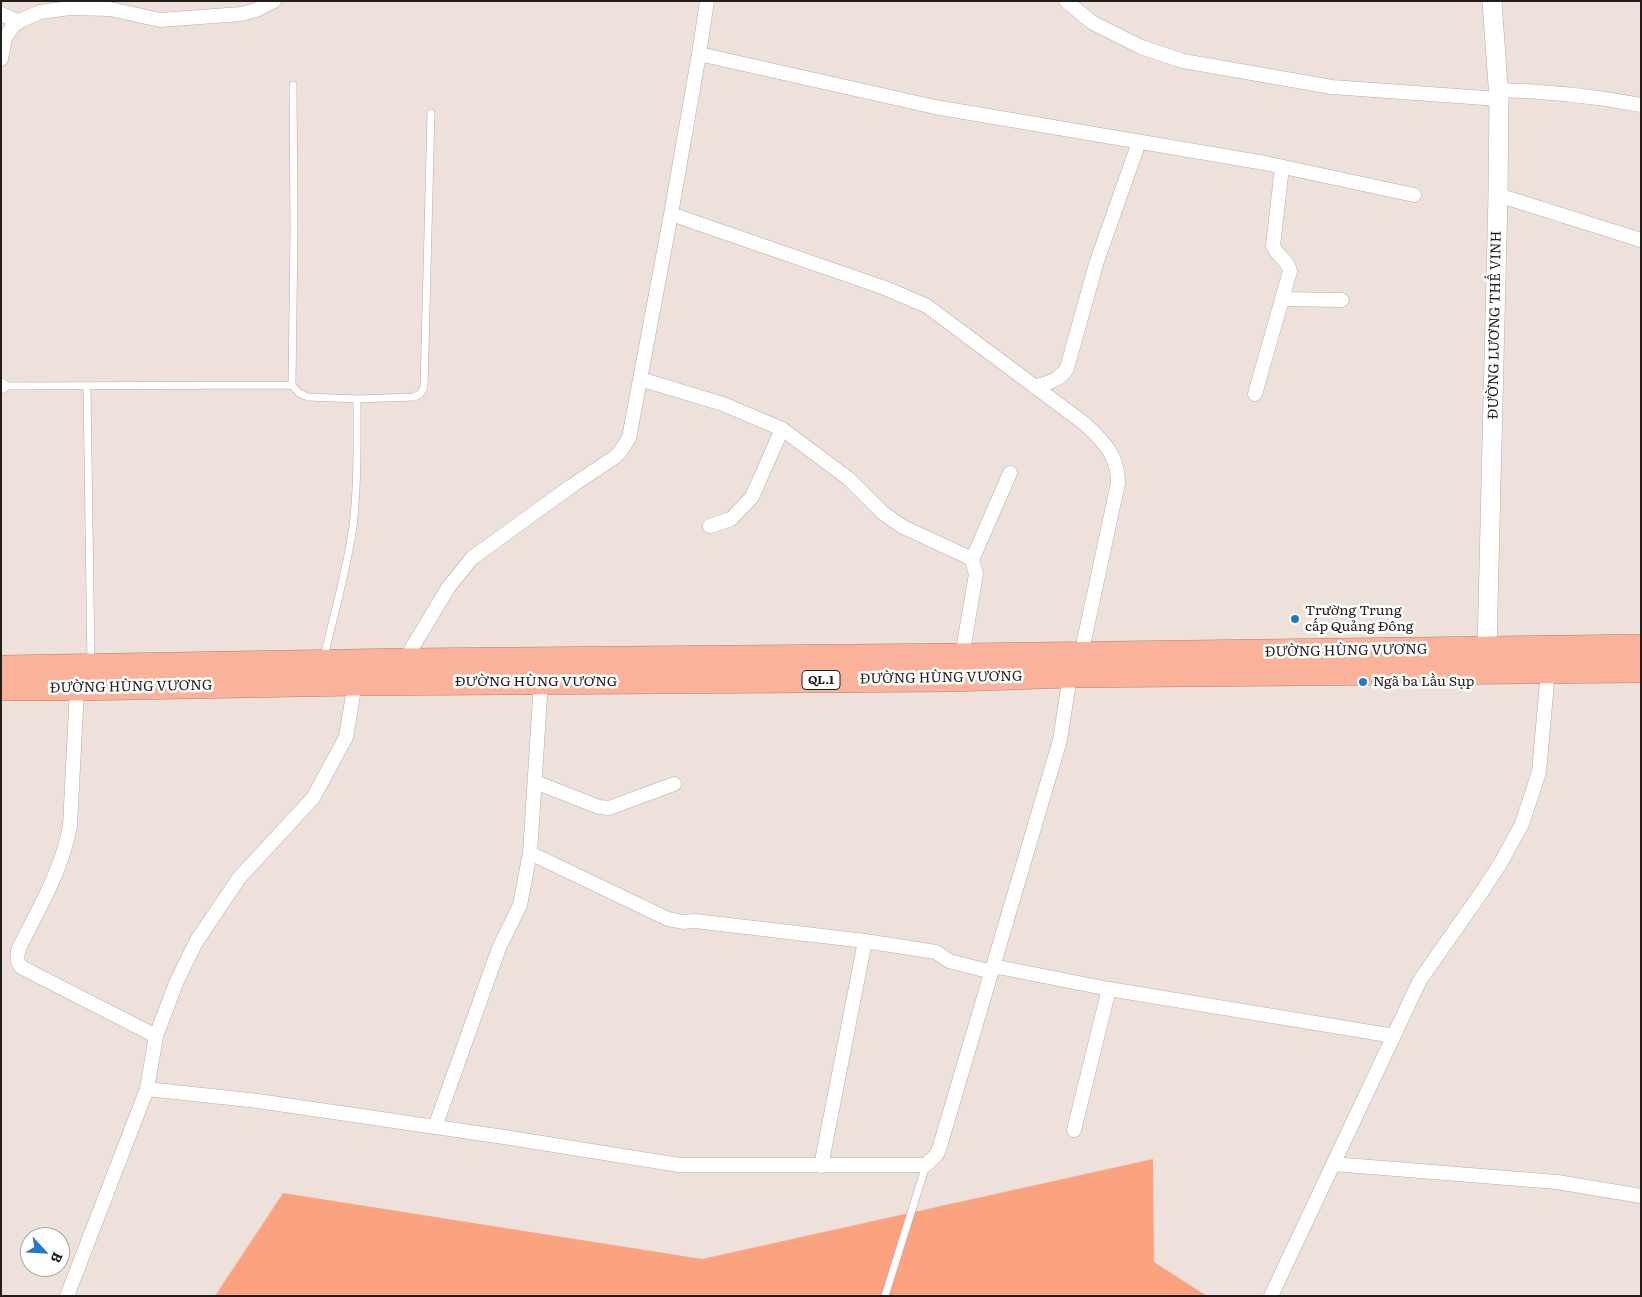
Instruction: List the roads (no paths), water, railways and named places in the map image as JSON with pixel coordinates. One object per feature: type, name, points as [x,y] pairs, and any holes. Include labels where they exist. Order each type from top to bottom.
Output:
[{"type":"highway","name":"ĐƯỜNG HÙNG VƯƠNG","points":[[1,688],[355,683],[953,679],[1076,665],[1487,649],[1641,647]]},
{"type":"highway","name":"ĐƯỜNG HÙNG VƯƠNG","points":[[1,668],[323,662],[962,656],[1076,665],[1548,671],[1641,670]]},
{"type":"street","points":[[1,59],[5,38],[13,26],[40,12],[70,8],[110,9],[160,20],[241,14],[256,10],[274,1]]},
{"type":"street","points":[[404,661],[448,588],[472,558],[620,452],[630,432],[671,214],[707,1]]},
{"type":"street","points":[[1066,1],[1093,22],[1142,47],[1183,61],[1332,87],[1498,94],[1543,91],[1594,96],[1641,105]]},
{"type":"street","name":"ĐƯỜNG LƯƠNG THẾ VINH","points":[[1487,649],[1498,195],[1498,94],[1492,1]]},
{"type":"street","points":[[1,14],[19,22]]},
{"type":"street","points":[[699,54],[935,107],[1282,167],[1414,195]]},
{"type":"street","points":[[1035,387],[1057,379],[1065,373],[1096,264],[1139,142]]},
{"type":"street","points":[[1255,394],[1290,271],[1289,266],[1273,246],[1282,167]]},
{"type":"street","points":[[1498,195],[1641,240]]},
{"type":"street","points":[[147,1089],[258,1101],[679,1165],[926,1165],[937,1154],[1060,740],[1118,483],[1118,469],[1112,454],[1102,440],[1085,424],[926,306],[885,288],[671,214]]},
{"type":"street","points":[[1282,299],[1342,300]]},
{"type":"street","points":[[640,379],[723,404],[782,429],[849,479],[884,513],[897,522],[972,560]]},
{"type":"street","points":[[710,526],[731,519],[752,497],[782,429]]},
{"type":"street","points":[[962,656],[976,574],[972,560],[1010,473]]},
{"type":"street","points":[[1271,1296],[1420,980],[1500,864],[1522,824],[1539,772],[1548,671]]},
{"type":"street","points":[[435,1127],[499,948],[520,905],[530,853],[541,682]]},
{"type":"street","points":[[67,1296],[147,1089],[156,1036],[176,983],[196,942],[240,878],[313,798],[346,737],[355,683]]},
{"type":"street","points":[[77,688],[70,826],[66,846],[56,874],[19,948],[18,963],[21,967],[156,1036]]},
{"type":"street","points":[[535,782],[599,807],[609,808],[674,784]]},
{"type":"street","points":[[530,853],[668,919],[683,922],[695,920],[865,941],[936,952],[949,961],[992,969],[1394,1036]]},
{"type":"street","points":[[821,1166],[865,941]]},
{"type":"street","points":[[1074,1130],[1109,989]]},
{"type":"street","points":[[1333,1164],[1556,1182],[1641,1196]]},
{"type":"lane","points":[[293,85],[292,385],[299,393],[308,397],[357,399],[414,397],[420,394],[424,388],[431,113]]},
{"type":"lane","points":[[2,386],[292,385]]},
{"type":"lane","points":[[87,386],[91,666]]},
{"type":"lane","points":[[323,662],[353,526],[358,467],[357,399]]},
{"type":"lane","points":[[885,1296],[926,1165]]},
{"type":"place","name":"Trường Trung cấp Quảng Đông","points":[[1295,619]]},
{"type":"place","name":"Ngã ba Lầu Sụp","points":[[1363,682]]}]
